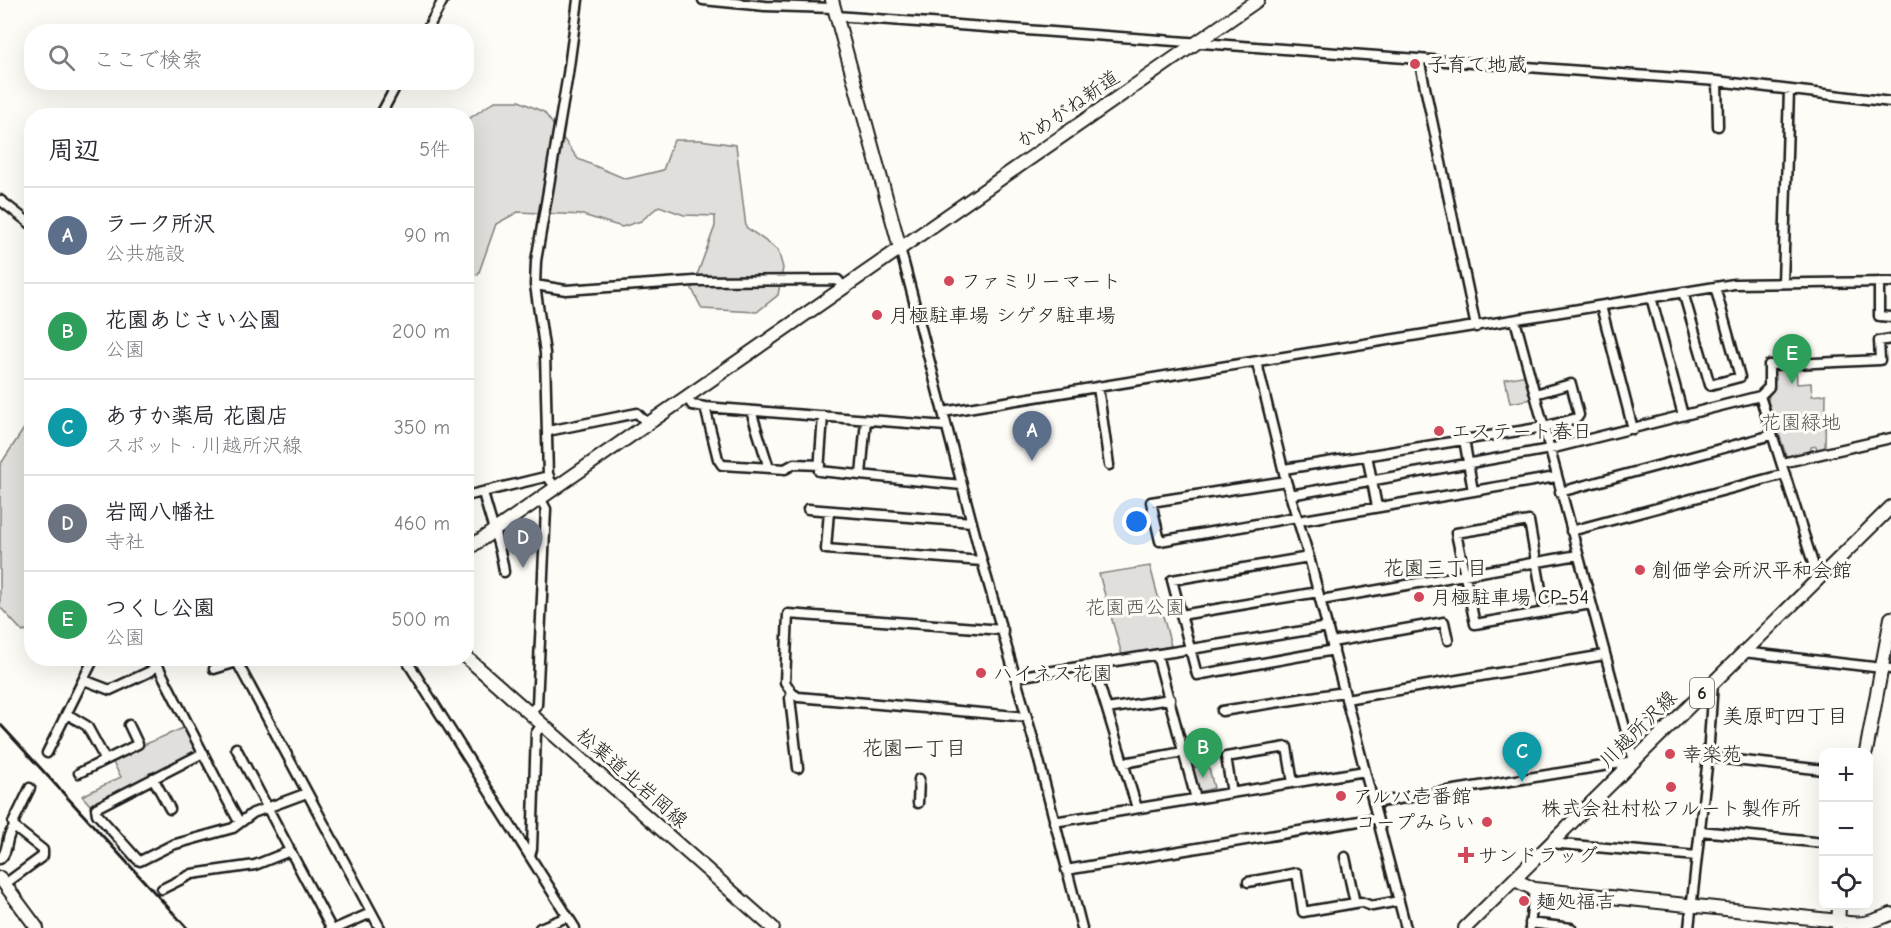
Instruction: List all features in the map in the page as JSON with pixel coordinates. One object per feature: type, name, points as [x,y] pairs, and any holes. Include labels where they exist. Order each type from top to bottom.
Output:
[{"type":"street","points":[[430,24],[443,0]]},
{"type":"street","points":[[555,488],[549,476],[545,353],[535,285],[536,261],[568,74],[578,0]]},
{"type":"street","points":[[703,0],[765,6],[834,8],[1198,42],[1717,81],[1891,102]]},
{"type":"street","name":"かめがね新道","points":[[474,544],[1258,0]]},
{"type":"street","points":[[834,8],[982,561],[1027,717],[1082,928]]},
{"type":"street","points":[[1419,59],[1476,327]]},
{"type":"street","points":[[1717,81],[1718,126]]},
{"type":"street","points":[[384,108],[394,90]]},
{"type":"street","points":[[1783,283],[1789,90]]},
{"type":"street","points":[[0,200],[24,219]]},
{"type":"street","points":[[535,285],[566,291],[694,281],[838,280],[843,287]]},
{"type":"street","points":[[1880,282],[1879,316],[1891,316]]},
{"type":"street","points":[[943,412],[1257,363],[1715,287],[1746,283],[1891,282]]},
{"type":"street","points":[[1683,292],[1710,385],[1740,377],[1715,287]]},
{"type":"street","points":[[1651,297],[1683,415]]},
{"type":"street","points":[[1601,306],[1632,429]]},
{"type":"street","points":[[1374,804],[1634,761],[1515,320]]},
{"type":"street","points":[[1290,495],[1550,449],[1760,396],[1768,387],[1768,365],[1880,360],[1879,341],[1891,339]]},
{"type":"street","points":[[1257,363],[1286,482],[1328,627],[1406,928]]},
{"type":"street","points":[[1284,469],[1544,427],[1580,415],[1571,384],[1535,394]]},
{"type":"street","points":[[1098,387],[1109,465]]},
{"type":"street","points":[[687,396],[692,405],[705,407],[946,426]]},
{"type":"street","points":[[1760,396],[1818,579]]},
{"type":"street","points":[[705,407],[719,463],[722,465],[785,469],[794,464],[820,465]]},
{"type":"street","points":[[751,411],[769,468]]},
{"type":"street","points":[[548,431],[638,413],[647,423]]},
{"type":"street","points":[[823,416],[819,471],[963,485]]},
{"type":"street","points":[[861,475],[866,420]]},
{"type":"street","points":[[1560,492],[1772,435]]},
{"type":"street","points":[[1782,463],[1891,438]]},
{"type":"street","points":[[1464,439],[1473,491]]},
{"type":"street","points":[[1367,455],[1377,507]]},
{"type":"street","points":[[1571,531],[1785,474]]},
{"type":"street","points":[[474,494],[549,476]]},
{"type":"street","points":[[1286,482],[1151,502],[1160,540],[1556,477]]},
{"type":"street","points":[[483,492],[503,558],[504,572]]},
{"type":"street","points":[[529,713],[537,705],[546,509],[540,498]]},
{"type":"street","name":"川越所沢線","points":[[1469,926],[1713,682],[1749,653],[1818,579],[1891,507]]},
{"type":"street","points":[[808,509],[972,522]]},
{"type":"street","points":[[829,511],[826,549],[982,561]]},
{"type":"street","points":[[1545,612],[1529,521],[1456,533],[1475,624],[1545,612],[1591,604]]},
{"type":"street","points":[[1181,615],[1465,575],[1578,555]]},
{"type":"street","points":[[1309,557],[1172,580],[1197,675],[1444,622],[1448,640]]},
{"type":"street","points":[[1003,630],[788,614],[785,682],[792,693],[798,697],[1027,717]]},
{"type":"street","points":[[1867,748],[1887,668],[1891,618]]},
{"type":"street","points":[[1016,677],[1328,627]]},
{"type":"street","points":[[1749,653],[1887,668]]},
{"type":"street","points":[[1157,655],[1196,799]]},
{"type":"street","points":[[1222,711],[1345,696],[1604,655]]},
{"type":"street","name":"松葉道北岩岡線","points":[[474,664],[773,928]]},
{"type":"street","points":[[1093,664],[1137,808]]},
{"type":"street","points":[[47,753],[90,666]]},
{"type":"street","points":[[84,680],[110,690],[151,671],[154,666]]},
{"type":"street","points":[[156,666],[241,822]]},
{"type":"street","points":[[214,669],[224,666]]},
{"type":"street","points":[[239,666],[380,928]]},
{"type":"street","points":[[410,666],[575,928]]},
{"type":"street","points":[[1689,928],[1708,757],[1713,682]]},
{"type":"street","points":[[792,693],[790,698],[798,768]]},
{"type":"street","points":[[1107,709],[1170,699]]},
{"type":"street","points":[[67,714],[87,726],[105,759]]},
{"type":"street","points":[[79,773],[138,744],[129,725]]},
{"type":"street","points":[[530,856],[536,733],[542,725]]},
{"type":"street","points":[[1232,793],[1226,756],[1287,747],[1293,783]]},
{"type":"street","points":[[236,748],[331,928]]},
{"type":"street","points":[[1124,763],[1183,752]]},
{"type":"street","points":[[203,753],[98,806],[96,810],[138,860],[172,845],[233,828],[253,813],[307,793]]},
{"type":"street","points":[[1708,757],[1819,769]]},
{"type":"street","points":[[1054,822],[1365,771]]},
{"type":"street","points":[[153,778],[170,809]]},
{"type":"street","points":[[918,803],[919,779]]},
{"type":"street","points":[[0,859],[5,855],[9,833],[14,828],[14,823],[30,788]]},
{"type":"street","points":[[1066,870],[1377,818]]},
{"type":"street","points":[[14,828],[41,849],[44,854],[42,859],[2,883],[37,928]]},
{"type":"street","points":[[1700,831],[1819,843]]},
{"type":"street","points":[[1550,843],[1697,856]]},
{"type":"street","points":[[162,889],[192,874],[255,865],[290,851]]},
{"type":"street","points":[[1345,857],[1355,903]]},
{"type":"street","points":[[1248,882],[1297,873],[1303,912],[1361,902],[1372,906],[1399,901]]},
{"type":"street","points":[[1515,880],[1534,889],[1838,924],[1862,925],[1891,914]]},
{"type":"street","points":[[1534,889],[1530,926],[1571,928]]},
{"type":"street","points":[[337,928],[371,913]]},
{"type":"street","points":[[540,928],[567,917]]},
{"type":"green space","points":[[495,101],[519,101],[544,112],[578,159],[626,179],[663,170],[674,140],[700,140],[736,145],[746,227],[778,250],[783,268],[778,295],[757,312],[702,309],[692,289],[715,226],[715,216],[684,215],[659,206],[641,221],[622,227],[583,215],[518,212],[496,224],[478,275],[474,274],[474,115]]},
{"type":"green space","name":"花園緑地","points":[[1778,368],[1796,368],[1797,384],[1811,383],[1812,396],[1826,394],[1825,449],[1818,451],[1816,446],[1811,447],[1811,452],[1787,458],[1768,401],[1773,381],[1776,380],[1773,378],[1773,373]]},
{"type":"green space","points":[[1527,375],[1533,399],[1510,403],[1505,379]]},
{"type":"green space","points":[[24,429],[23,632],[0,607],[0,465]]},
{"type":"green space","name":"花園西公園","points":[[1150,566],[1171,646],[1122,655],[1099,574]]},
{"type":"green space","points":[[183,728],[197,753],[90,805],[82,796],[121,777],[111,759]]},
{"type":"green space","points":[[1208,764],[1214,788],[1199,792],[1193,768]]},
{"type":"railway","points":[[0,724],[187,928]]},
{"type":"place","name":"子育て地蔵","points":[[1415,64]]},
{"type":"place","name":"ファミリーマート","points":[[949,281]]},
{"type":"place","name":"月極駐車場 シゲタ駐車場","points":[[877,315]]},
{"type":"place","name":"つくし公園","points":[[1792,384]]},
{"type":"place","name":"エステート春日","points":[[1439,431]]},
{"type":"place","name":"ラーク所沢","points":[[1032,461]]},
{"type":"place","name":"岩岡八幡社","points":[[523,568]]},
{"type":"place","name":"創価学会所沢平和会館","points":[[1640,570]]},
{"type":"place","name":"月極駐車場 CP-54","points":[[1419,597]]},
{"type":"place","name":"ハイネス花園","points":[[981,673]]},
{"type":"place","name":"幸楽苑","points":[[1670,754]]},
{"type":"place","name":"花園あじさい公園","points":[[1203,778]]},
{"type":"place","name":"あすか薬局 花園店","points":[[1522,782]]},
{"type":"place","name":"株式会社村松フルート製作所","points":[[1671,787]]},
{"type":"place","name":"アルバ壱番館","points":[[1341,796]]},
{"type":"place","name":"コープみらい","points":[[1487,822]]},
{"type":"place","name":"サンドラッグ","points":[[1466,855]]},
{"type":"place","name":"麺処福吉","points":[[1524,901]]},
{"type":"district","name":"花園三丁目","points":[[1435,568]]},
{"type":"district","name":"美原町四丁目","points":[[1785,716]]},
{"type":"district","name":"花園一丁目","points":[[914,748]]}]
